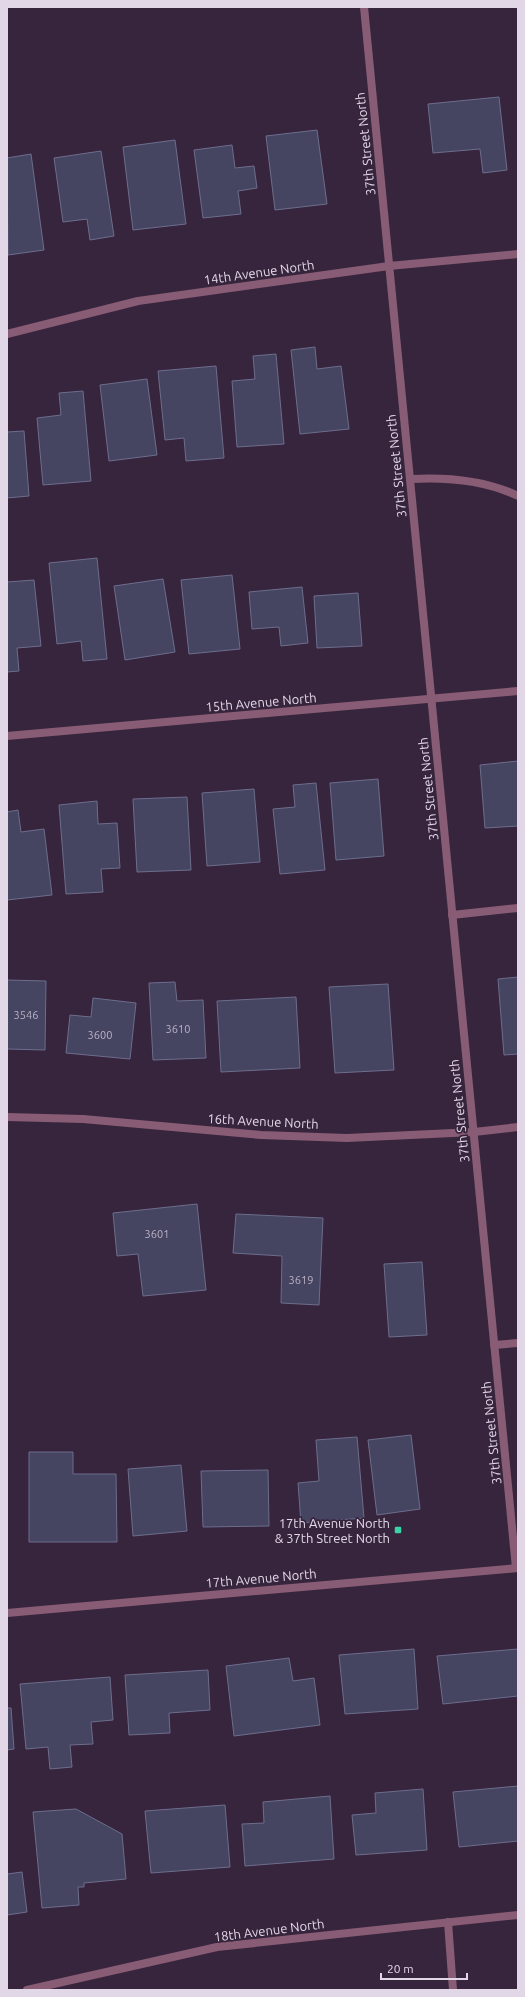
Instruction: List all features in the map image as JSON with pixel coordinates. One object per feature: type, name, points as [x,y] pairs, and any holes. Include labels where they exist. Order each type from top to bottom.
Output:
[{"type":"street","name":"37th Street North","points":[[364,7],[517,1568]]},
{"type":"street","name":"14th Avenue North","points":[[7,334],[138,301],[389,266],[518,254]]},
{"type":"street","points":[[410,479],[439,478],[468,482],[518,496]]},
{"type":"street","name":"15th Avenue North","points":[[7,736],[518,691]]},
{"type":"street","points":[[452,915],[518,908]]},
{"type":"street","name":"16th Avenue North","points":[[7,1116],[83,1119],[261,1135],[347,1138],[474,1132],[518,1127]]},
{"type":"street","points":[[494,1345],[518,1343]]},
{"type":"street","name":"17th Avenue North","points":[[7,1613],[517,1568]]},
{"type":"street","name":"18th Avenue North","points":[[27,1990],[218,1947],[518,1915]]},
{"type":"street","points":[[448,1922],[453,1990]]},
{"type":"building","points":[[499,97],[507,170],[483,173],[480,149],[433,153],[428,104]]},
{"type":"building","points":[[317,130],[327,204],[275,210],[266,136]]},
{"type":"building","points":[[175,140],[186,224],[133,230],[123,147]]},
{"type":"building","points":[[232,145],[235,168],[254,166],[257,188],[238,191],[241,214],[203,218],[194,150]]},
{"type":"building","points":[[101,151],[114,236],[90,240],[87,219],[63,222],[54,158]]},
{"type":"building","points":[[31,154],[44,250],[8,255],[7,158]]},
{"type":"building","points":[[315,347],[317,369],[341,366],[349,429],[300,434],[291,350]]},
{"type":"building","points":[[276,354],[284,444],[237,447],[232,381],[255,379],[253,356]]},
{"type":"building","points":[[216,366],[224,458],[186,461],[184,438],[165,440],[158,371]]},
{"type":"building","points":[[147,379],[157,455],[109,461],[100,385]]},
{"type":"building","points":[[83,391],[91,481],[43,485],[37,418],[61,415],[59,393]]},
{"type":"building","points":[[24,431],[29,496],[7,498],[7,432]]},
{"type":"building","points":[[97,558],[107,659],[83,661],[81,641],[57,644],[49,563]]},
{"type":"building","points":[[232,575],[240,649],[189,654],[181,580]]},
{"type":"building","points":[[163,579],[175,652],[125,660],[114,586]]},
{"type":"building","points":[[34,580],[41,646],[17,648],[19,671],[7,672],[7,582]]},
{"type":"building","points":[[302,587],[308,643],[281,646],[279,627],[252,629],[249,592]]},
{"type":"building","points":[[358,593],[362,646],[317,648],[314,596]]},
{"type":"building","points":[[518,761],[518,826],[485,828],[480,765]]},
{"type":"building","points":[[378,779],[384,856],[336,860],[330,783]]},
{"type":"building","points":[[316,783],[325,870],[280,874],[273,809],[295,807],[293,785]]},
{"type":"building","points":[[254,789],[260,862],[207,866],[202,793]]},
{"type":"building","points":[[187,797],[191,870],[137,872],[133,799]]},
{"type":"building","points":[[97,801],[98,824],[117,823],[120,868],[101,869],[103,892],[66,894],[59,805]]},
{"type":"building","points":[[18,810],[21,832],[44,829],[52,895],[7,900],[7,812]]},
{"type":"building","points":[[518,977],[518,1054],[504,1055],[498,979]]},
{"type":"building","points":[[7,980],[46,981],[45,1050],[7,1049]]},
{"type":"building","points":[[175,982],[177,1001],[203,1000],[206,1058],[153,1060],[149,983]]},
{"type":"building","points":[[388,984],[394,1070],[335,1073],[329,987]]},
{"type":"building","points":[[296,997],[300,1068],[221,1072],[217,1001]]},
{"type":"building","points":[[93,998],[136,1003],[130,1059],[66,1053],[70,1015],[91,1017]]},
{"type":"building","points":[[197,1204],[206,1290],[143,1296],[138,1254],[117,1256],[113,1213]]},
{"type":"building","points":[[236,1214],[323,1218],[319,1305],[281,1303],[282,1256],[233,1253]]},
{"type":"building","points":[[422,1262],[427,1335],[389,1337],[384,1264]]},
{"type":"building","points":[[411,1435],[420,1509],[377,1515],[368,1440]]},
{"type":"building","points":[[357,1437],[364,1518],[301,1523],[298,1483],[319,1481],[316,1440]]},
{"type":"building","points":[[29,1452],[73,1452],[73,1474],[116,1474],[117,1542],[29,1542]]},
{"type":"building","points":[[181,1465],[187,1531],[133,1536],[128,1469]]},
{"type":"building","points":[[268,1470],[269,1526],[203,1527],[201,1471]]},
{"type":"building","points":[[414,1649],[418,1709],[345,1714],[339,1655]]},
{"type":"building","points":[[518,1649],[518,1696],[443,1704],[437,1656]]},
{"type":"building","points":[[289,1658],[293,1681],[314,1678],[320,1725],[234,1736],[226,1666]]},
{"type":"building","points":[[208,1670],[210,1710],[169,1713],[170,1733],[129,1735],[125,1675]]},
{"type":"building","points":[[110,1677],[113,1720],[91,1722],[93,1744],[70,1745],[72,1767],[50,1769],[48,1747],[26,1749],[20,1684]]},
{"type":"building","points":[[7,1708],[11,1708],[14,1749],[7,1750]]},
{"type":"building","points":[[518,1786],[518,1841],[459,1847],[453,1792]]},
{"type":"building","points":[[423,1789],[427,1850],[356,1855],[352,1815],[376,1813],[375,1793]]},
{"type":"building","points":[[330,1796],[334,1859],[245,1866],[242,1824],[264,1823],[263,1802]]},
{"type":"building","points":[[225,1805],[230,1867],[151,1873],[145,1811]]},
{"type":"building","points":[[76,1809],[122,1834],[126,1879],[84,1883],[84,1887],[78,1887],[79,1905],[42,1908],[33,1812]]},
{"type":"building","points":[[22,1872],[27,1912],[7,1915],[7,1874]]},
{"type":"place","name":"17th Avenue North & 37th Street North","points":[[398,1530]]}]
